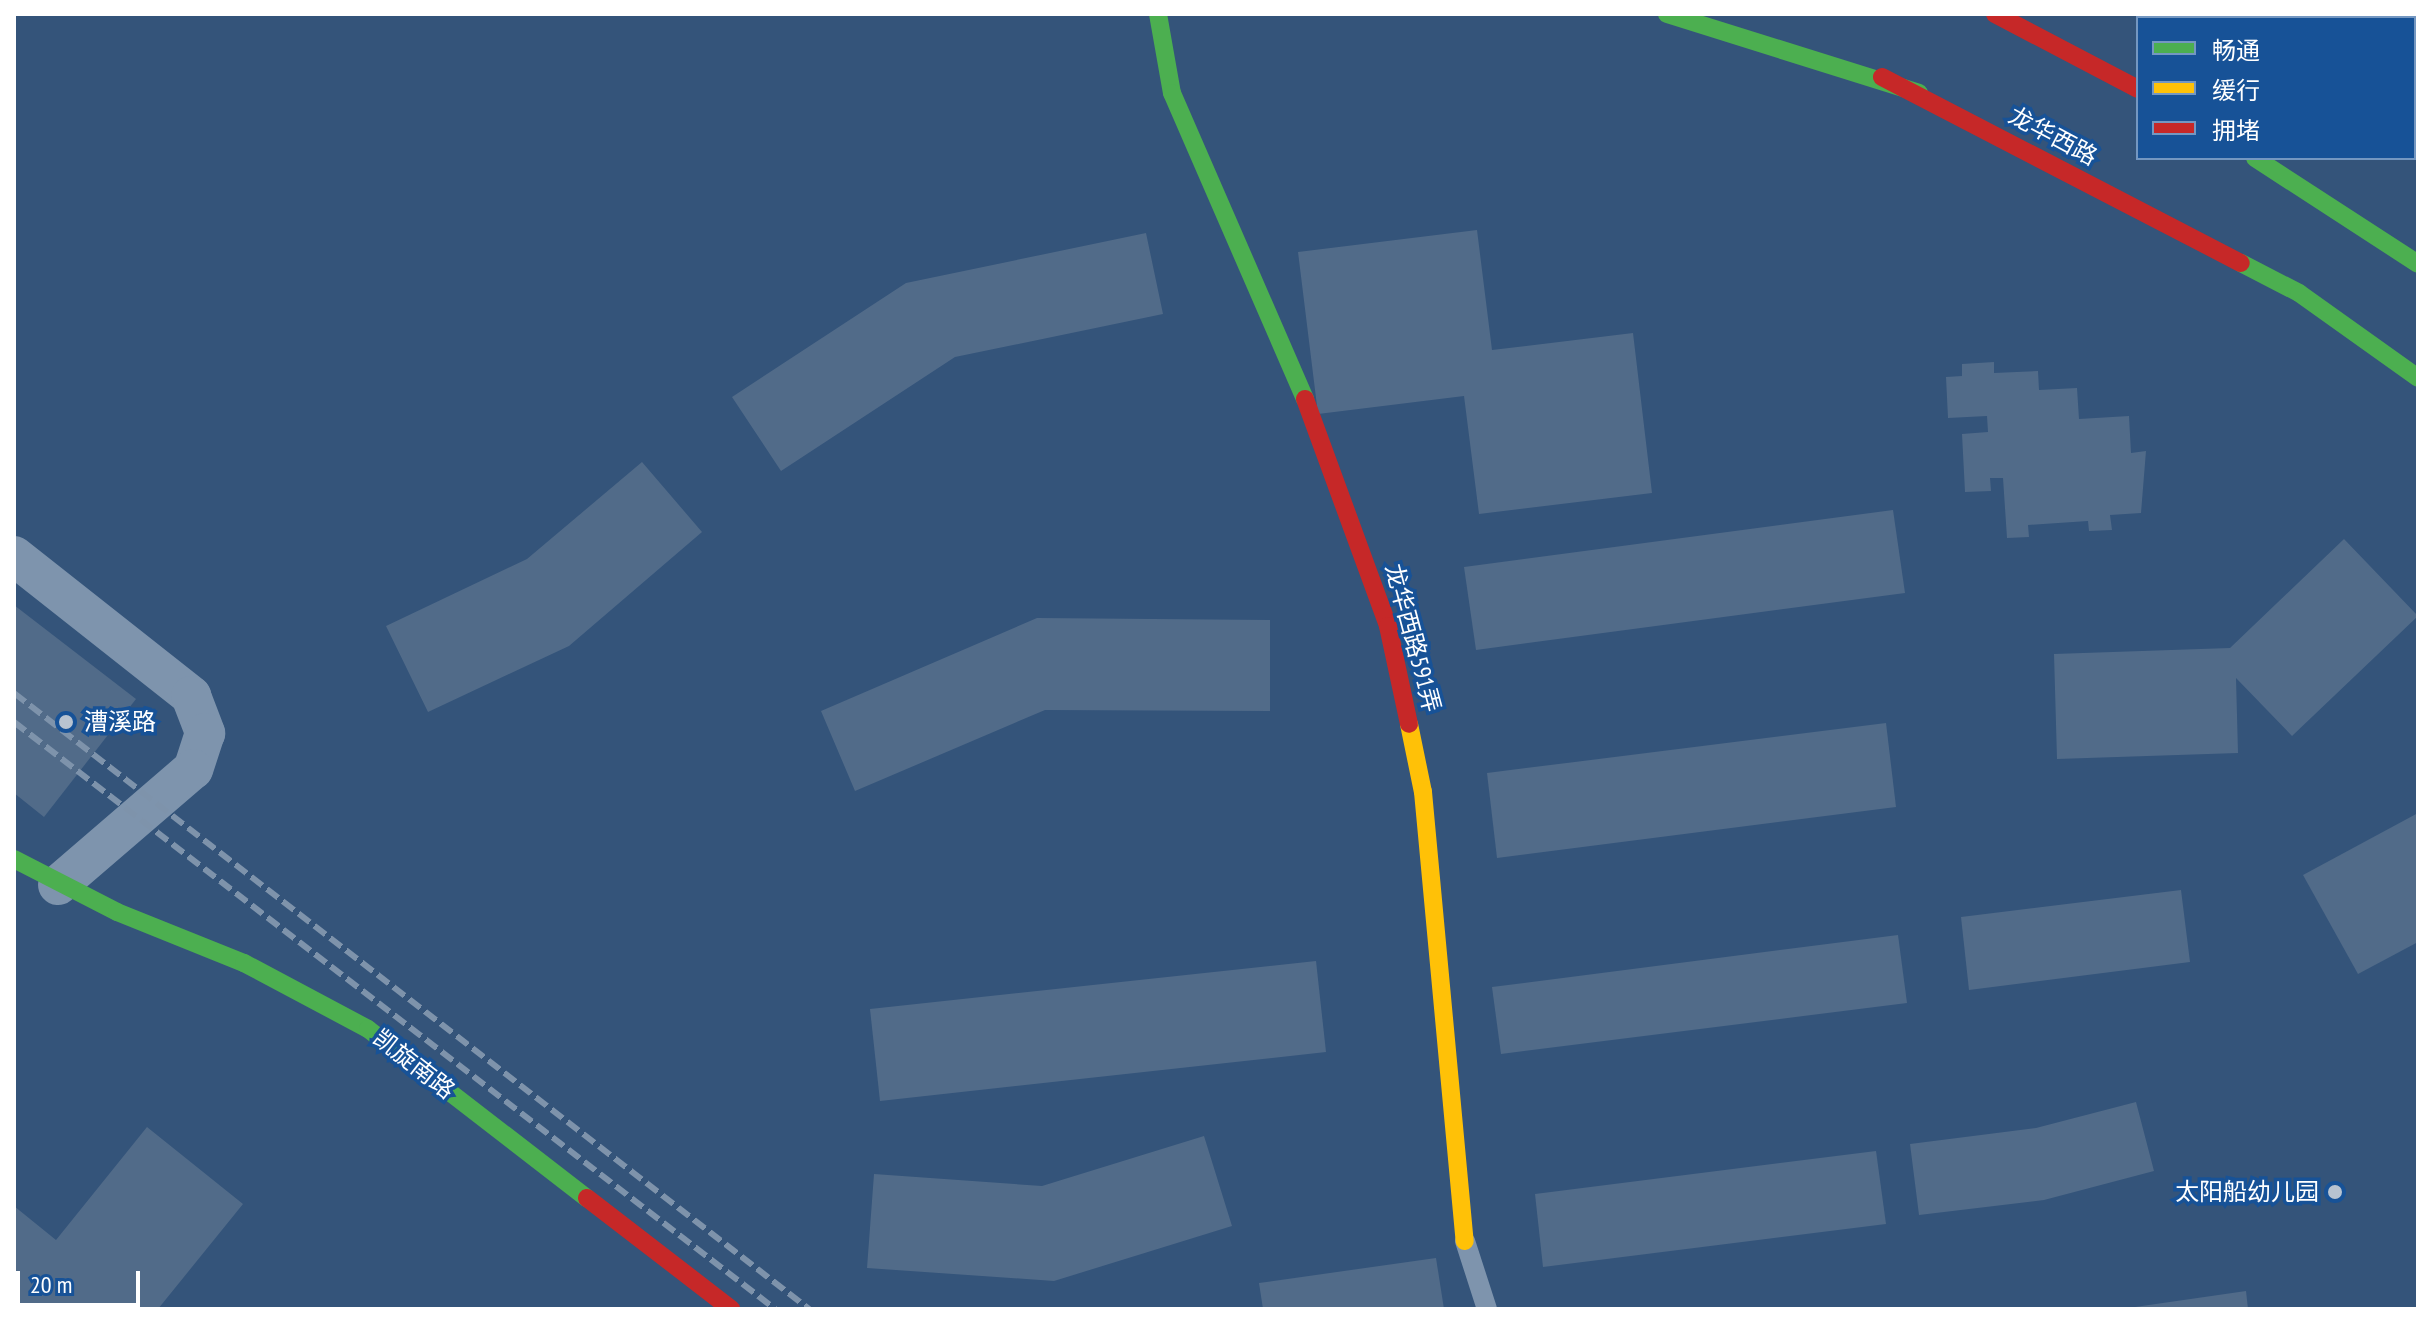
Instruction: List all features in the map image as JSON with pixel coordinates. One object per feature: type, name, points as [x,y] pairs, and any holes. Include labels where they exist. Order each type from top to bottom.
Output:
[{"type":"main road","name":"龙华西路591弄","points":[[1158,14],[1172,93],[1280,330],[1388,626],[1423,792],[1465,1241]]},
{"type":"main road","points":[[1667,14],[1919,93]]},
{"type":"main road","name":"龙华西路","points":[[1733,14],[1919,93],[2299,293],[2418,378]]},
{"type":"main road","points":[[1995,14],[2136,88]]},
{"type":"main road","points":[[2258,160],[2418,264]]},
{"type":"main road","name":"凯旋南路","points":[[14,859],[58,885],[244,963],[368,1029],[731,1309]]},
{"type":"street","points":[[14,556],[191,696],[205,733],[193,769],[58,885]]},
{"type":"lane","name":"龙华西路591弄","points":[[1465,1241],[1487,1309]]},
{"type":"building","points":[[2406,14],[2407,16],[2342,16]]},
{"type":"building","points":[[1477,230],[1492,350],[1633,333],[1652,493],[1479,514],[1464,396],[1318,414],[1298,252]]},
{"type":"building","points":[[1146,233],[1163,314],[955,357],[781,471],[732,397],[906,283]]},
{"type":"building","points":[[1994,362],[1994,373],[2038,371],[2039,390],[2077,388],[2079,419],[2129,416],[2131,453],[2146,451],[2141,513],[2110,515],[2112,530],[2089,531],[2088,521],[2028,525],[2029,537],[2007,538],[2003,478],[1990,478],[1991,491],[1965,492],[1962,434],[1988,432],[1987,416],[1948,418],[1946,377],[1962,376],[1962,364]]},
{"type":"building","points":[[642,462],[702,532],[569,646],[428,712],[386,626],[527,559]]},
{"type":"building","points":[[1893,510],[1905,593],[1476,650],[1464,567]]},
{"type":"building","points":[[2344,539],[2418,616],[2292,736],[2236,678],[2238,753],[2057,759],[2054,654],[2230,648]]},
{"type":"building","name":"漕溪路","points":[[14,605],[136,699],[44,817],[14,793]]},
{"type":"building","points":[[1037,618],[1270,620],[1270,711],[1045,710],[855,791],[821,711]]},
{"type":"building","points":[[1886,723],[1896,807],[1497,858],[1487,773]]},
{"type":"building","points":[[2418,813],[2418,942],[2358,974],[2303,875]]},
{"type":"building","points":[[2181,890],[2190,962],[1969,990],[1961,917]]},
{"type":"building","points":[[1898,935],[1907,1003],[1501,1054],[1492,987]]},
{"type":"building","points":[[1316,961],[1326,1052],[880,1101],[870,1009]]},
{"type":"building","points":[[2136,1102],[2154,1171],[2044,1200],[1919,1215],[1910,1144],[2036,1128]]},
{"type":"building","points":[[147,1127],[243,1204],[158,1309],[14,1309],[14,1206],[56,1240]]},
{"type":"building","points":[[1204,1136],[1232,1226],[1054,1281],[867,1268],[874,1174],[1042,1186]]},
{"type":"building","points":[[1876,1151],[1886,1224],[1543,1267],[1535,1194]]},
{"type":"building","points":[[1436,1258],[1444,1309],[1263,1309],[1259,1283]]},
{"type":"building","points":[[2246,1291],[2248,1309],[2135,1309],[2135,1307]]},
{"type":"railway","points":[[14,693],[809,1309]]},
{"type":"railway","points":[[14,722],[775,1309]]},
{"type":"traffic: fast","points":[[1158,14],[1172,93],[1305,399]]},
{"type":"traffic: fast","points":[[1667,14],[1919,93]]},
{"type":"traffic: fast","points":[[2258,160],[2418,264]]},
{"type":"traffic: fast","points":[[2241,263],[2299,293],[2418,378]]},
{"type":"traffic: fast","points":[[14,859],[117,912],[244,963],[368,1029],[587,1198]]},
{"type":"traffic: slow","points":[[1409,724],[1423,792],[1465,1241]]},
{"type":"traffic: jam","points":[[1995,14],[2136,88]]},
{"type":"traffic: jam","points":[[1882,77],[2241,263]]},
{"type":"traffic: jam","points":[[1305,399],[1388,626],[1409,724]]},
{"type":"traffic: jam","points":[[587,1198],[731,1309]]},
{"type":"place","name":"漕溪路","points":[[66,722]]},
{"type":"place","name":"太阳船幼儿园","points":[[2335,1192]]}]
